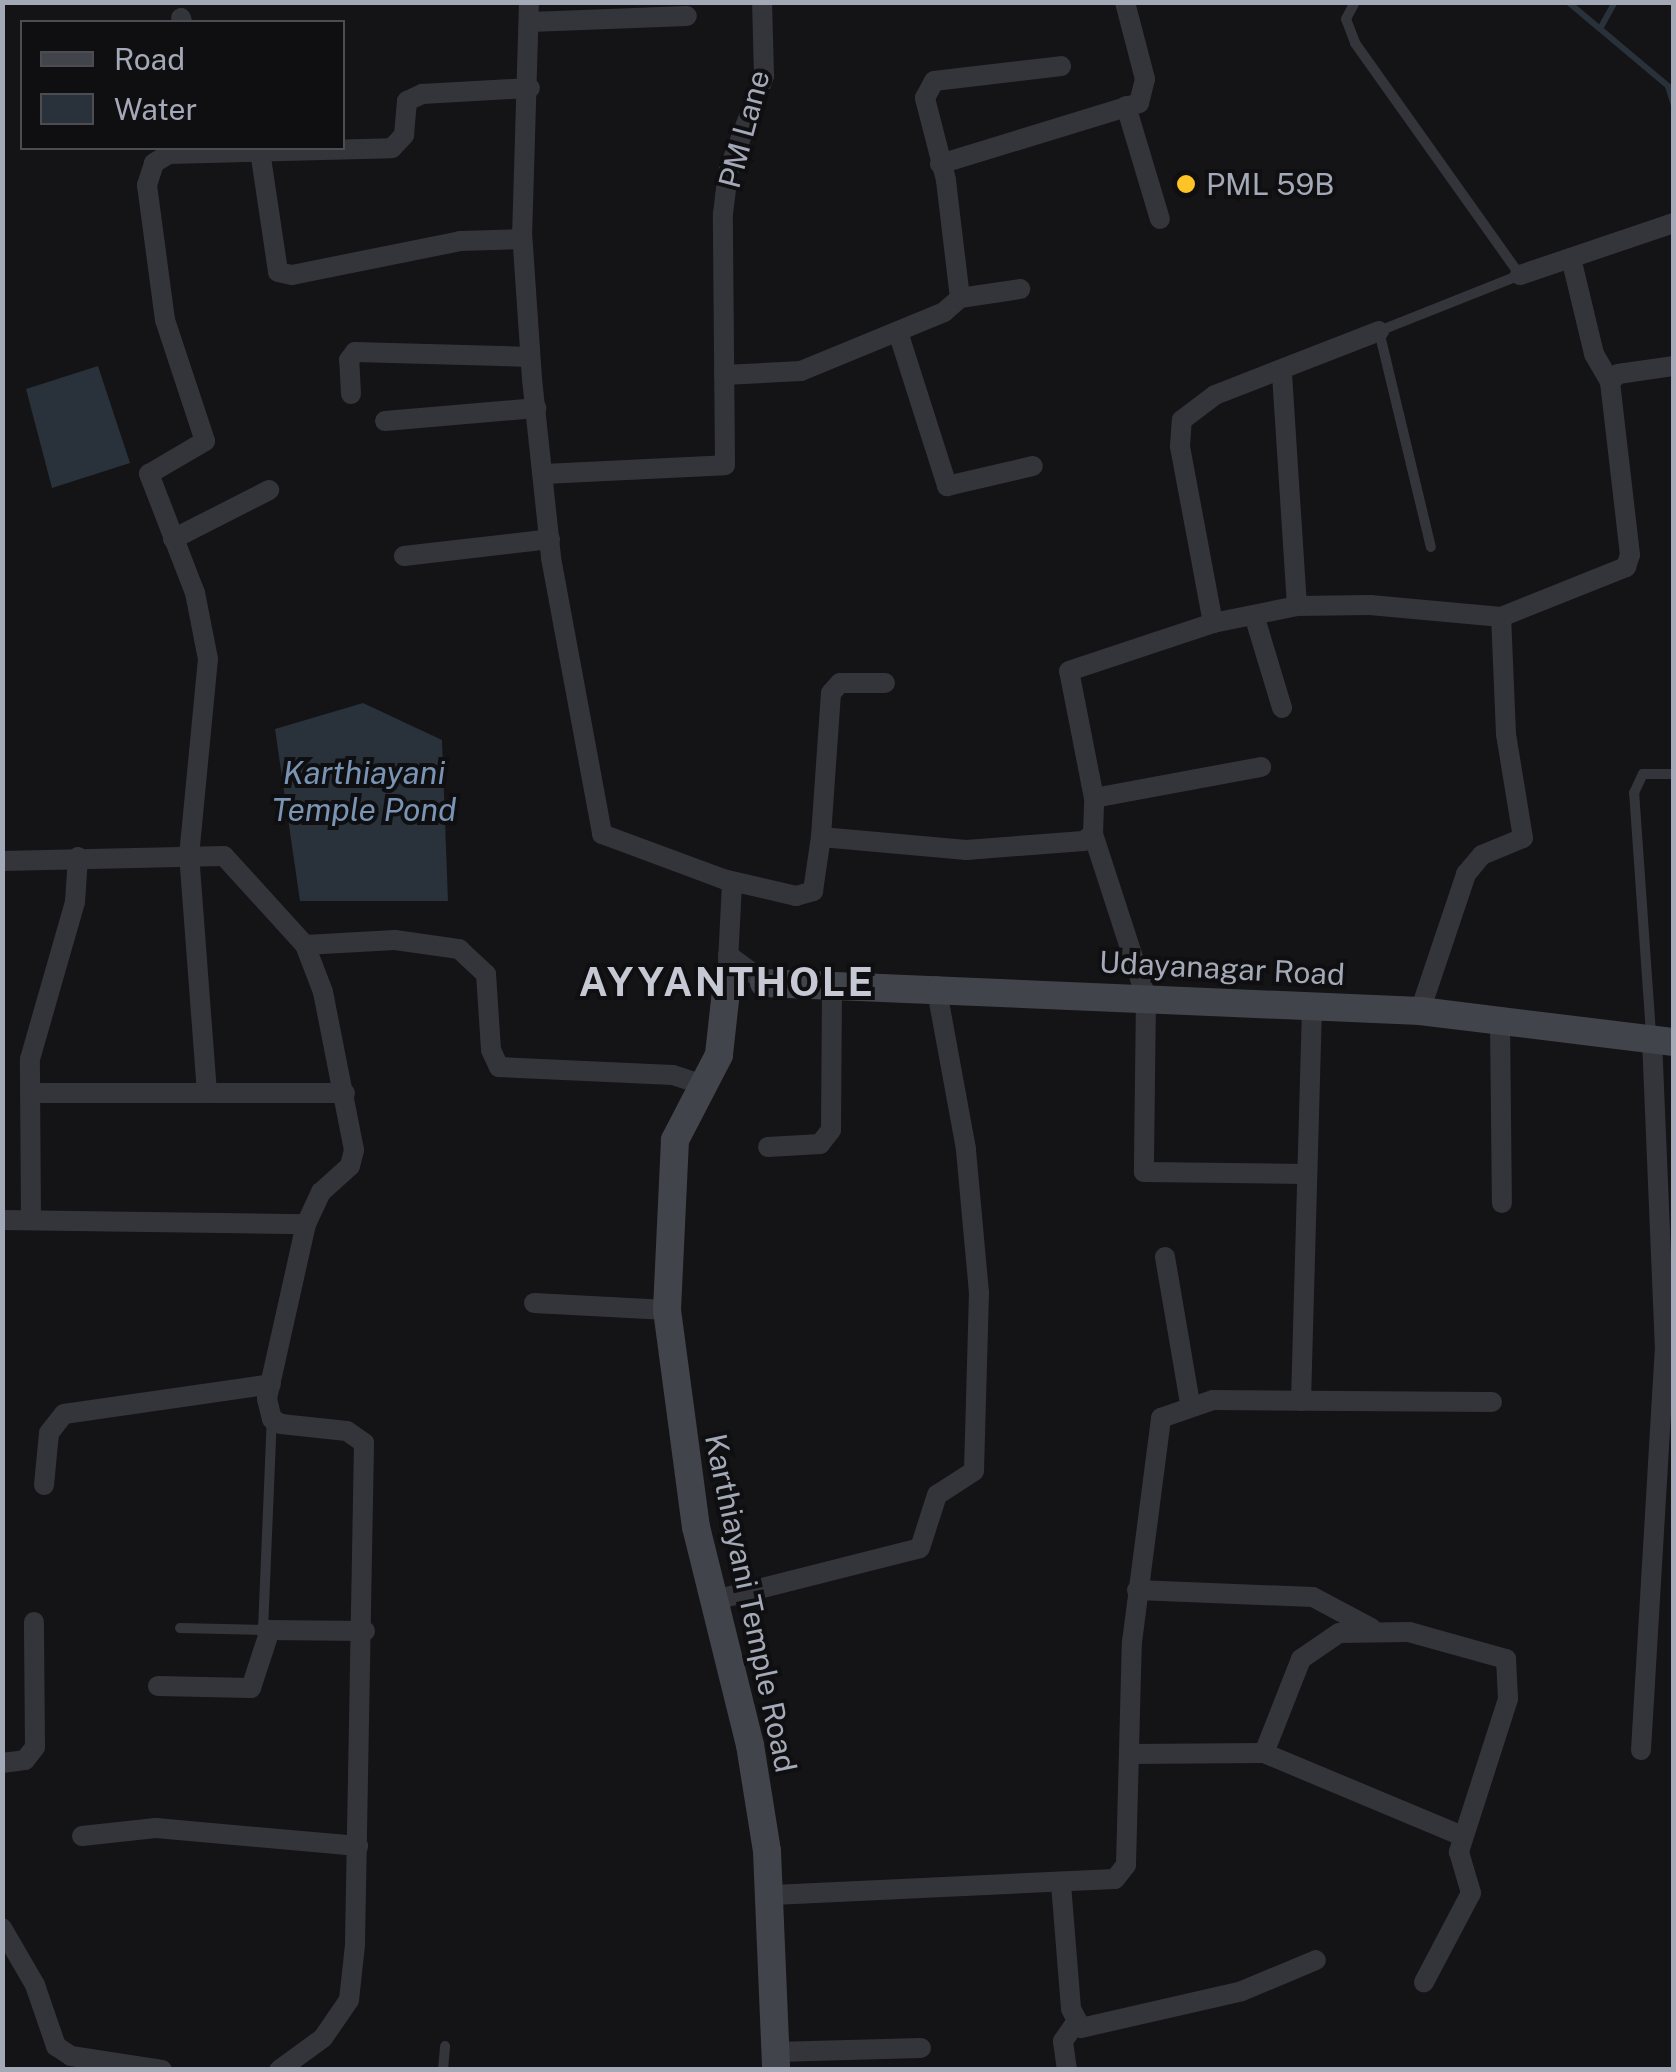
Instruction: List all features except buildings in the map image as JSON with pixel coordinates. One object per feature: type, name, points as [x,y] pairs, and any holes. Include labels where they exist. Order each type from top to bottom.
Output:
[{"type":"main road","name":"Karthiayani Temple Road","points":[[727,969],[719,1055],[675,1140],[667,1310],[693,1509],[750,1745],[773,1895],[776,2061]]},
{"type":"main road","name":"Udayanagar Road","points":[[765,983],[936,986],[1420,1011],[1663,1041]]},
{"type":"main road","points":[[724,1016],[765,983]]},
{"type":"street","name":"PM Lane","points":[[544,474],[725,465],[723,214],[728,172],[764,76],[762,2]]},
{"type":"street","points":[[940,164],[1126,106],[1145,94],[1145,79],[1125,2]]},
{"type":"street","points":[[686,16],[530,12],[522,239],[530,358],[550,539],[602,834],[732,882],[796,896],[812,892],[821,837],[831,693],[840,682],[885,683]]},
{"type":"street","points":[[960,298],[940,164],[925,98],[934,81],[1062,66]]},
{"type":"street","points":[[345,149],[392,148],[404,135],[408,101],[422,94],[530,88]]},
{"type":"street","points":[[1126,106],[1160,220]]},
{"type":"street","points":[[207,1093],[189,856],[208,659],[195,593],[149,474],[197,450],[204,430],[164,320],[147,185],[154,163],[169,154],[190,150],[304,150]]},
{"type":"street","points":[[260,151],[278,272],[292,275],[460,241],[522,239]]},
{"type":"street","points":[[1520,276],[1674,223]]},
{"type":"street","points":[[1306,1174],[1144,1172],[1146,997],[1093,834],[1094,798],[1069,671],[1212,622],[1297,606],[1370,604],[1501,618],[1626,568],[1630,555],[1610,382],[1594,354],[1571,258]]},
{"type":"street","points":[[724,376],[800,372],[898,332],[960,298],[1020,289]]},
{"type":"street","points":[[1212,622],[1180,446],[1182,420],[1215,395],[1282,374],[1378,330]]},
{"type":"street","points":[[898,332],[947,486],[1034,466]]},
{"type":"street","points":[[351,394],[349,360],[355,352],[530,358]]},
{"type":"street","points":[[1610,382],[1618,374],[1674,366]]},
{"type":"street","points":[[1282,374],[1297,606]]},
{"type":"street","points":[[385,421],[536,408]]},
{"type":"street","points":[[173,539],[269,490]]},
{"type":"street","points":[[404,556],[550,539]]},
{"type":"street","points":[[1254,614],[1282,708]]},
{"type":"street","points":[[1420,1011],[1466,874],[1482,856],[1523,838],[1506,734],[1501,618]]},
{"type":"street","points":[[1094,798],[1261,767]]},
{"type":"street","points":[[821,837],[966,850],[1084,841],[1093,834]]},
{"type":"street","points":[[2,861],[224,856],[305,945],[323,992],[354,1150],[350,1166],[321,1192],[306,1224],[270,1384],[272,1418],[347,1431],[364,1443],[365,1631],[358,1846],[349,2000],[323,2038],[280,2070]]},
{"type":"street","points":[[31,1220],[30,1093],[37,1018],[71,919],[78,857]]},
{"type":"street","points":[[732,882],[727,969],[765,983]]},
{"type":"street","points":[[305,945],[395,940],[459,948],[486,974],[491,1050],[499,1066],[673,1075],[702,1085]]},
{"type":"street","points":[[768,1147],[820,1144],[832,1130],[832,984]]},
{"type":"street","points":[[715,1600],[920,1548],[937,1495],[974,1471],[979,1293],[966,1148],[936,986]]},
{"type":"street","points":[[1301,1400],[1312,1006]]},
{"type":"street","points":[[1500,1021],[1502,1203]]},
{"type":"street","points":[[1641,1750],[1665,1350],[1663,1041]]},
{"type":"street","points":[[30,1093],[345,1094]]},
{"type":"street","points":[[2,1220],[306,1224]]},
{"type":"street","points":[[1165,1257],[1190,1404]]},
{"type":"street","points":[[534,1303],[667,1310]]},
{"type":"street","points":[[44,1485],[49,1433],[64,1414],[270,1384]]},
{"type":"street","points":[[773,1895],[1061,1884],[1123,1874],[1137,1590],[1161,1418],[1190,1404],[1301,1400],[1492,1402]]},
{"type":"street","points":[[1137,1590],[1313,1596],[1371,1628]]},
{"type":"street","points":[[2,1763],[25,1760],[35,1748],[34,1622]]},
{"type":"street","points":[[1264,1753],[1300,1659],[1339,1634],[1371,1628],[1410,1632],[1506,1659],[1508,1698],[1459,1852],[1470,1894],[1424,1982]]},
{"type":"street","points":[[158,1686],[251,1688],[267,1630],[365,1631]]},
{"type":"street","points":[[1129,1754],[1264,1753],[1462,1836]]},
{"type":"street","points":[[82,1836],[156,1828],[358,1846]]},
{"type":"street","points":[[1061,1884],[1074,2024],[1063,2041],[1067,2070]]},
{"type":"street","points":[[2,1928],[35,1985],[56,2046],[58,2070]]},
{"type":"street","points":[[1074,2024],[1088,2028],[1176,2009],[1291,1974],[1316,1960]]},
{"type":"street","points":[[56,2046],[72,2056],[162,2070]]},
{"type":"street","points":[[776,2061],[920,2048]]},
{"type":"lane","points":[[1355,2],[1346,19],[1355,43],[1520,276],[1378,330],[1430,547]]},
{"type":"lane","points":[[1663,1041],[1634,792],[1643,774],[1674,774]]},
{"type":"lane","points":[[180,1628],[267,1630],[272,1418]]},
{"type":"lane","points":[[443,2070],[445,2046]]},
{"type":"water","points":[[98,366],[130,463],[52,488],[26,389]]},
{"type":"water","name":"Karthiayani Temple Pond","points":[[363,703],[442,740],[448,901],[300,901],[275,729]]},
{"type":"waterway","points":[[1568,2],[1668,86],[1674,106]]},
{"type":"waterway","points":[[1601,27],[1615,2]]},
{"type":"place","name":"PML 59B","points":[[1186,184]]},
{"type":"district","name":"AYYANTHOLE","points":[[727,982]]}]
